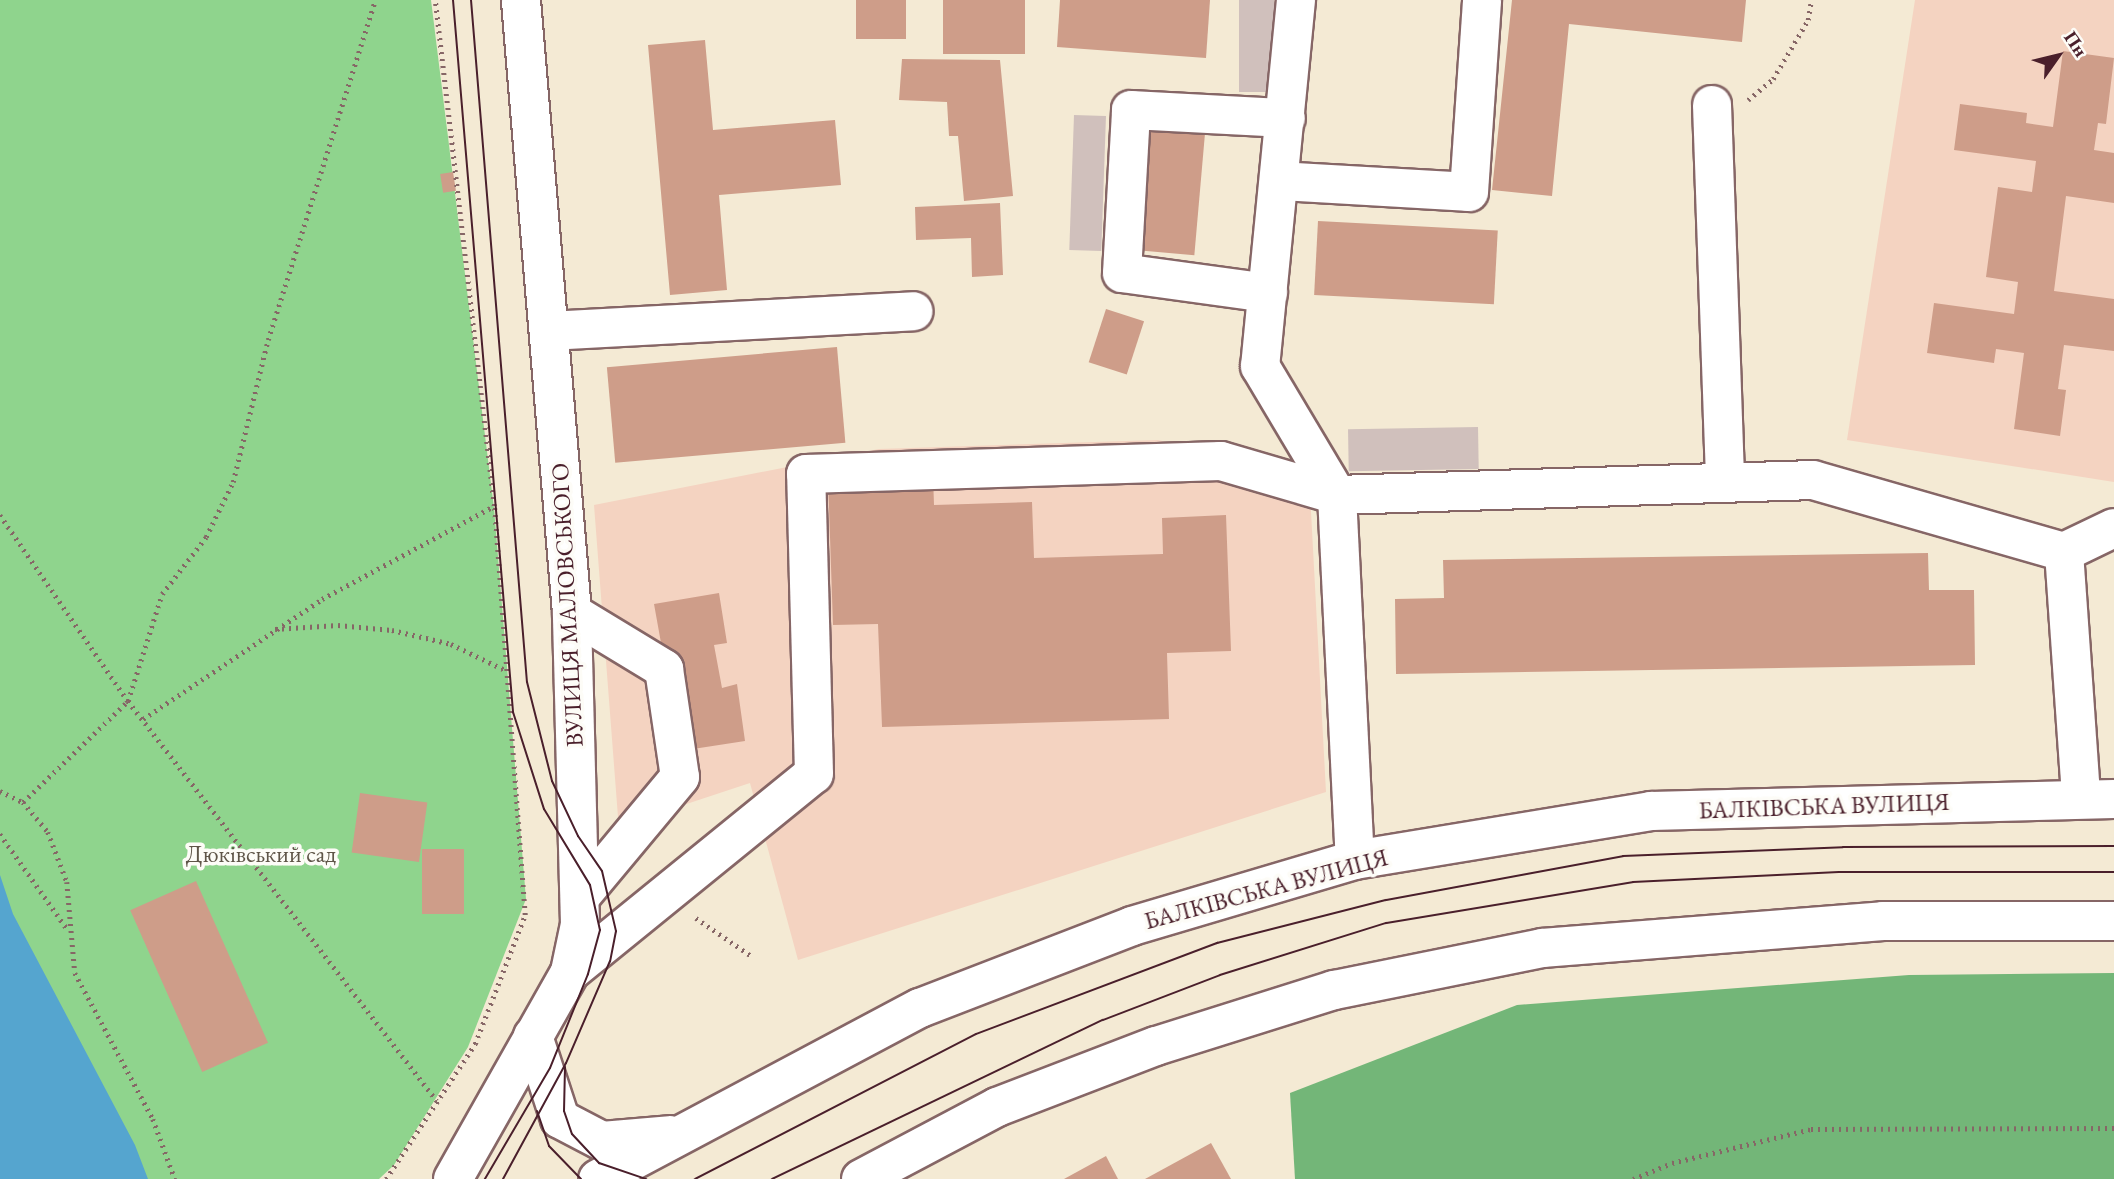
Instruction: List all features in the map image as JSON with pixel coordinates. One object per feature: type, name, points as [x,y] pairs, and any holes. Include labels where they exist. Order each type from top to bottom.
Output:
[{"type":"main road","name":"ВУЛИЦЯ МАЛОВСЬКОГО","points":[[453,1179],[570,972],[581,896],[572,613],[521,0]]},
{"type":"main road","points":[[1296,0],[1260,366],[1337,495],[1355,860]]},
{"type":"main road","points":[[1279,181],[1469,192],[1482,0]]},
{"type":"main road","points":[[1712,105],[1725,482]]},
{"type":"main road","points":[[1268,293],[1122,273],[1131,110],[1286,118]]},
{"type":"main road","points":[[549,331],[913,311]]},
{"type":"main road","points":[[570,972],[661,894],[814,774],[806,474],[1221,461],[1337,495],[1813,480],[2064,552],[2114,528]]},
{"type":"main road","points":[[2064,552],[2097,799]]},
{"type":"main road","points":[[572,613],[664,669],[680,777],[581,896]]},
{"type":"main road","name":"БАЛКІВСЬКА ВУЛИЦЯ","points":[[598,1179],[920,1008],[1132,926],[1355,860],[1651,811],[2097,799]]},
{"type":"main road","points":[[861,1179],[997,1107],[1156,1046],[1334,990],[1542,948],[1883,921],[2114,921]]},
{"type":"main road","points":[[533,1036],[560,1119],[602,1141],[686,1133]]},
{"type":"path","points":[[23,802],[128,701],[162,594],[206,537],[233,482],[268,340],[375,0]]},
{"type":"path","points":[[386,1179],[475,1044],[525,915],[494,506],[463,208],[435,0]]},
{"type":"path","points":[[1712,105],[1745,103],[1773,79],[1808,20],[1811,0]]},
{"type":"path","points":[[143,719],[274,629],[494,506]]},
{"type":"path","points":[[0,515],[128,701],[437,1101]]},
{"type":"path","points":[[274,629],[338,625],[392,630],[451,644],[505,670]]},
{"type":"path","points":[[0,791],[23,802],[48,832],[67,882],[68,930],[75,973],[153,1119],[176,1179]]},
{"type":"path","points":[[0,834],[68,930]]},
{"type":"path","points":[[661,894],[752,957]]},
{"type":"path","points":[[1633,1179],[1672,1163],[1811,1129],[2114,1128]]},
{"type":"shaded area","points":[[1239,0],[1274,0],[1274,92],[1239,92]]},
{"type":"shaded area","points":[[1915,0],[2114,0],[2114,482],[1847,440]]},
{"type":"shaded area","points":[[1074,115],[1106,116],[1101,251],[1069,250]]},
{"type":"shaded area","points":[[1478,427],[1479,469],[1349,471],[1348,429]]},
{"type":"shaded area","points":[[1158,440],[1309,474],[1326,792],[798,960],[750,783],[629,823],[618,817],[594,505],[879,449]]},
{"type":"green space","name":"Дюківський сад","points":[[0,0],[431,0],[494,508],[526,899],[468,1047],[394,1165],[379,1179],[0,1179]]},
{"type":"green space","points":[[2114,973],[2114,1179],[1295,1179],[1290,1093],[1517,1005],[1909,975]]},
{"type":"water","points":[[0,875],[13,914],[135,1145],[148,1179],[0,1179]]},
{"type":"building","points":[[856,0],[906,0],[906,39],[856,39]]},
{"type":"building","points":[[943,0],[1025,0],[1025,54],[943,54]]},
{"type":"building","points":[[1060,0],[1210,0],[1206,58],[1057,47]]},
{"type":"building","points":[[1512,0],[1746,0],[1742,42],[1569,24],[1552,196],[1492,190]]},
{"type":"building","points":[[705,40],[713,130],[835,120],[841,185],[719,195],[727,290],[670,295],[648,45]]},
{"type":"building","points":[[2063,51],[2114,58],[2106,124],[2098,123],[2094,150],[2114,153],[2114,203],[2066,196],[2054,291],[2114,299],[2114,351],[2064,345],[2058,389],[2066,390],[2060,436],[2014,429],[2024,353],[1996,349],[1994,363],[1927,353],[1934,303],[2014,314],[2018,282],[1986,277],[1998,187],[2032,192],[2036,161],[1954,150],[1960,104],[2027,113],[2026,123],[2053,127]]},
{"type":"building","points":[[902,59],[1000,60],[1013,196],[964,201],[958,136],[949,136],[947,102],[899,100]]},
{"type":"building","points":[[1141,119],[1206,125],[1194,255],[1130,250]]},
{"type":"building","points":[[453,172],[456,191],[443,193],[440,174]]},
{"type":"building","points":[[1000,203],[1003,275],[972,277],[971,238],[916,240],[915,207]]},
{"type":"building","points":[[1318,221],[1498,230],[1494,304],[1314,295]]},
{"type":"building","points":[[1106,309],[1144,321],[1127,375],[1089,362]]},
{"type":"building","points":[[837,347],[845,443],[615,463],[607,367]]},
{"type":"building","points":[[933,475],[934,505],[1032,502],[1034,558],[1163,554],[1162,518],[1226,515],[1231,651],[1167,653],[1169,719],[882,727],[878,624],[833,625],[828,478]]},
{"type":"building","points":[[1928,553],[1929,590],[1974,590],[1975,665],[1396,674],[1395,599],[1444,598],[1443,560]]},
{"type":"building","points":[[719,593],[727,643],[714,645],[722,688],[737,684],[745,741],[667,753],[663,654],[654,604]]},
{"type":"building","points":[[360,793],[427,802],[419,862],[352,852]]},
{"type":"building","points":[[422,849],[464,849],[464,914],[422,914]]},
{"type":"building","points":[[196,881],[268,1043],[202,1072],[130,910]]},
{"type":"building","points":[[1211,1143],[1231,1179],[1145,1179]]},
{"type":"building","points":[[1106,1156],[1118,1179],[1064,1179]]},
{"type":"tram line","points":[[453,0],[513,712],[544,809],[590,885],[600,930],[588,974],[550,1068],[485,1179]]},
{"type":"tram line","points":[[471,0],[527,682],[552,781],[578,836],[602,871],[616,931],[610,961],[566,1063],[503,1179]]},
{"type":"tram line","points":[[695,1179],[976,1034],[1217,943],[1386,900],[1623,856],[1843,847],[2114,846]]},
{"type":"tram line","points":[[772,1179],[1103,1020],[1220,975],[1386,923],[1633,882],[1839,872],[2114,872]]},
{"type":"tram line","points":[[565,1067],[564,1111],[572,1134],[599,1163],[646,1179]]},
{"type":"tram line","points":[[537,1111],[549,1146],[581,1179]]}]
